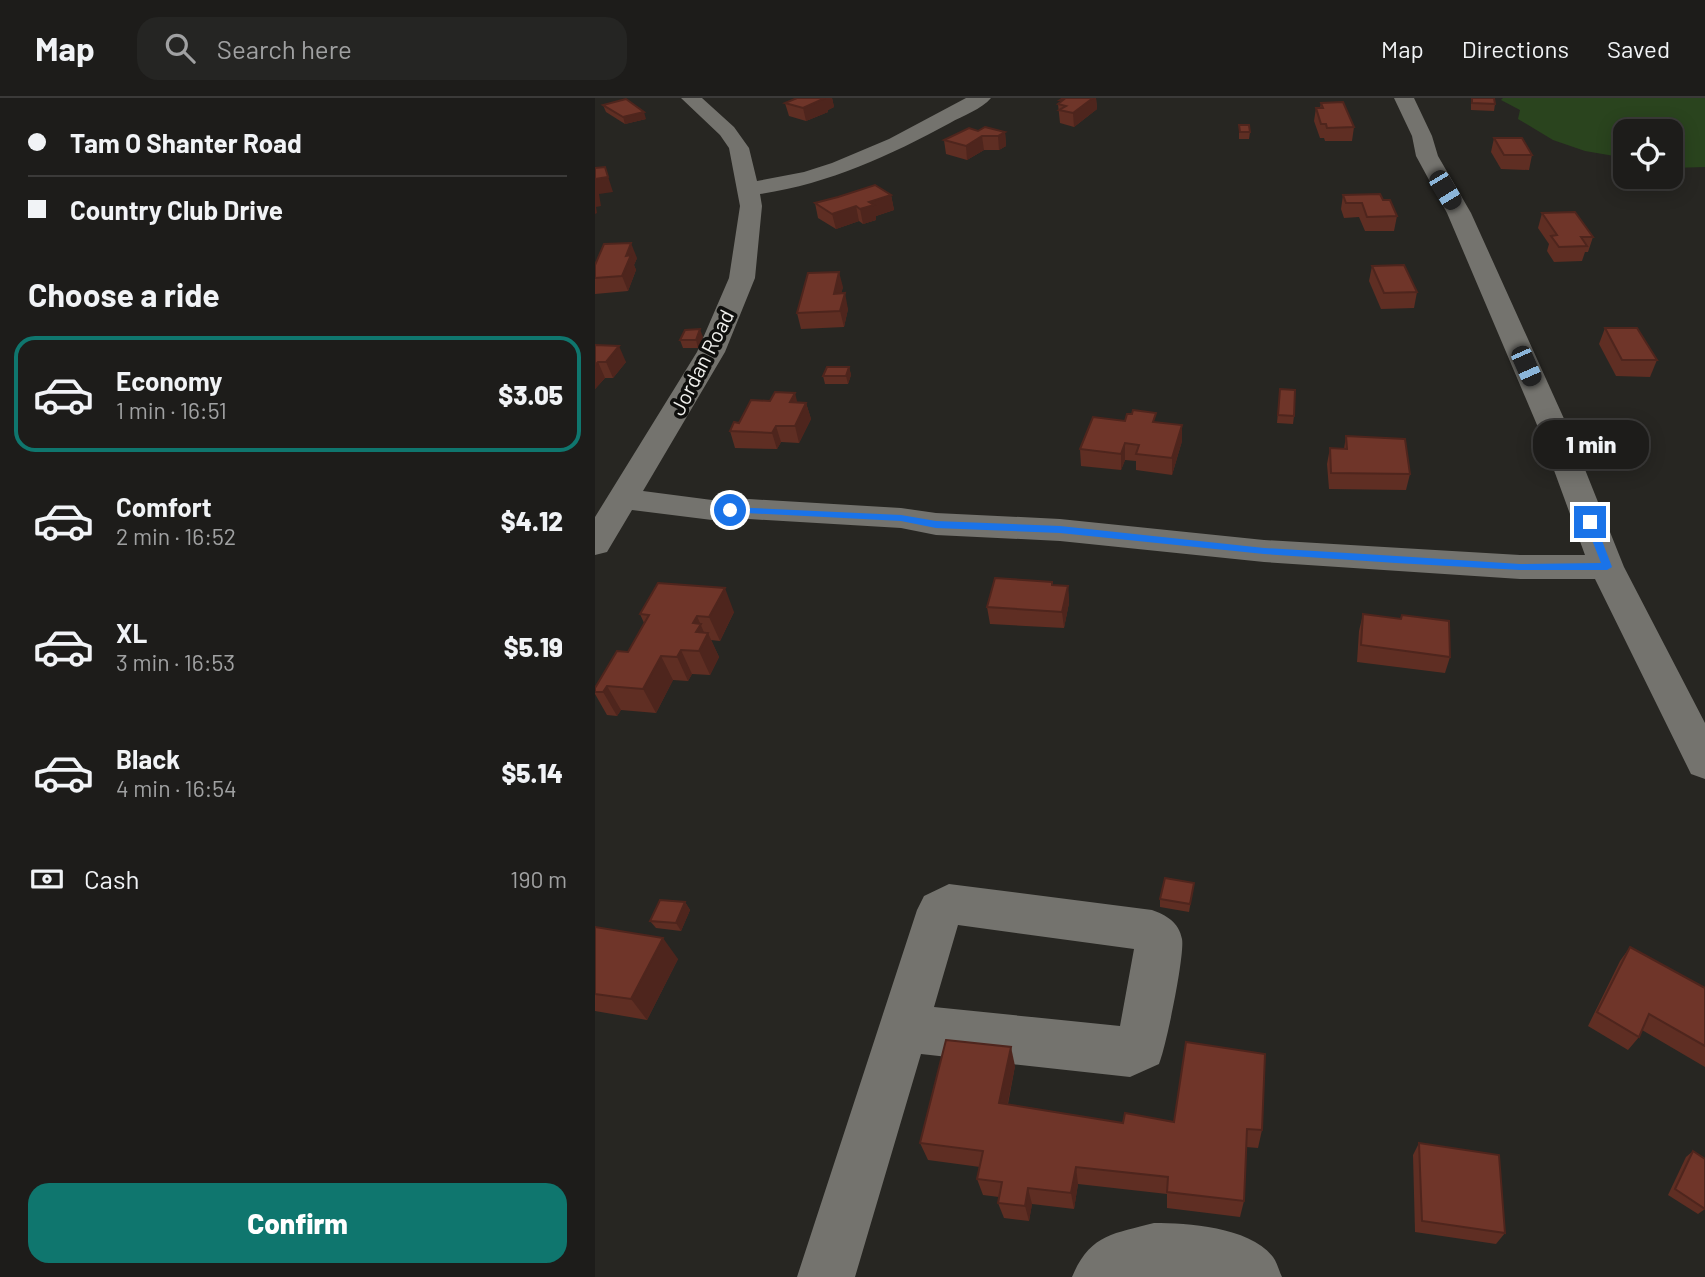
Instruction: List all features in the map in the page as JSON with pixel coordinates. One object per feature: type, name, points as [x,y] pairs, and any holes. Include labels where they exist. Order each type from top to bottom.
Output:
[{"type":"street","name":"Jordan Road","points":[[595,544],[711,352],[742,278],[751,206],[739,148],[727,131],[691,98]]},
{"type":"street","points":[[746,189],[783,186],[853,164],[981,98]]},
{"type":"street","points":[[1404,98],[1422,136],[1427,156],[1459,213],[1473,250],[1556,432],[1607,567],[1705,763]]},
{"type":"street","points":[[624,499],[712,510],[749,509],[901,518],[936,524],[1060,530],[1264,551],[1520,567],[1607,567]]},
{"type":"street","points":[[826,1277],[903,1028],[940,910],[949,904],[1152,931],[1159,940],[1141,1047],[1130,1052],[903,1028]]},
{"type":"street","points":[[1101,1277],[1117,1262],[1154,1251],[1195,1252],[1231,1261],[1253,1277]]},
{"type":"green space","points":[[1705,98],[1705,167],[1683,168],[1683,119],[1613,119],[1613,156],[1585,151],[1553,140],[1518,119],[1520,110],[1501,100]]},
{"type":"building","points":[[797,98],[825,98],[803,108],[785,103]]},
{"type":"building","points":[[1063,98],[1093,98],[1073,113],[1059,110],[1066,106],[1058,104]]},
{"type":"building","points":[[1472,98],[1494,98],[1495,104],[1472,103]]},
{"type":"building","points":[[626,99],[644,112],[623,117],[603,105]]},
{"type":"building","points":[[1343,102],[1354,127],[1327,128],[1326,124],[1321,124],[1316,108],[1323,108],[1321,103]]},
{"type":"building","points":[[1239,125],[1249,125],[1250,132],[1240,132]]},
{"type":"building","points":[[985,127],[1005,132],[998,136],[982,136],[966,146],[944,140],[969,128],[978,131]]},
{"type":"building","points":[[1494,138],[1522,138],[1532,155],[1504,155]]},
{"type":"building","points":[[605,167],[608,177],[595,179],[595,168]]},
{"type":"building","points":[[875,185],[891,195],[869,202],[874,205],[860,209],[856,206],[832,214],[815,203],[838,197]]},
{"type":"building","points":[[1380,194],[1383,200],[1390,200],[1397,216],[1367,217],[1362,203],[1346,203],[1343,195]]},
{"type":"building","points":[[1575,212],[1593,237],[1581,237],[1587,246],[1559,247],[1551,236],[1557,235],[1542,213]]},
{"type":"building","points":[[631,243],[626,256],[631,255],[622,276],[595,278],[595,265],[604,244]]},
{"type":"building","points":[[1404,265],[1417,292],[1384,293],[1372,266]]},
{"type":"building","points":[[839,272],[834,294],[845,293],[840,311],[797,313],[808,273]]},
{"type":"building","points":[[1605,328],[1637,328],[1657,360],[1622,360]]},
{"type":"building","points":[[700,329],[696,340],[680,340],[685,330]]},
{"type":"building","points":[[595,345],[619,346],[606,362],[598,362],[595,365]]},
{"type":"building","points":[[827,367],[849,367],[846,376],[823,376]]},
{"type":"building","points":[[1280,389],[1295,390],[1294,416],[1278,415]]},
{"type":"building","points":[[775,392],[795,393],[790,402],[806,403],[795,426],[776,426],[772,433],[730,431],[734,422],[739,423],[751,400],[770,401]]},
{"type":"building","points":[[1133,410],[1156,413],[1153,422],[1182,425],[1172,458],[1136,454],[1139,445],[1125,443],[1121,454],[1080,449],[1093,417],[1125,421],[1127,414],[1132,414]]},
{"type":"building","points":[[1346,436],[1405,439],[1410,474],[1331,473],[1330,448],[1347,449]]},
{"type":"building","points":[[995,578],[1052,582],[1052,585],[1068,586],[1062,612],[987,607]]},
{"type":"building","points":[[658,583],[725,588],[709,617],[697,616],[693,623],[701,624],[696,632],[708,633],[699,651],[681,650],[677,657],[661,656],[643,689],[607,686],[603,692],[595,692],[617,651],[628,652],[649,615],[640,614]]},
{"type":"building","points":[[1363,614],[1401,619],[1402,615],[1449,621],[1450,657],[1361,645]]},
{"type":"building","points":[[1165,878],[1194,883],[1190,904],[1160,899]]},
{"type":"building","points":[[660,900],[685,902],[676,923],[650,921]]},
{"type":"building","points":[[595,927],[663,938],[631,999],[595,994]]},
{"type":"building","points":[[1630,947],[1705,988],[1705,1046],[1649,1014],[1639,1037],[1597,1012]]},
{"type":"building","points":[[946,1040],[1011,1047],[999,1103],[1123,1123],[1125,1113],[1174,1122],[1186,1042],[1265,1054],[1262,1130],[1247,1129],[1244,1201],[1167,1192],[1168,1177],[1076,1167],[1071,1193],[1028,1188],[1025,1206],[998,1203],[1002,1182],[977,1179],[983,1151],[920,1143]]},
{"type":"building","points":[[1419,1143],[1499,1155],[1505,1233],[1422,1221]]},
{"type":"building","points":[[1693,1151],[1705,1159],[1705,1209],[1675,1189]]},
{"type":"route","points":[[730,510],[901,518],[936,524],[1060,530],[1264,551],[1396,560],[1520,567],[1607,567],[1590,522]]}]
